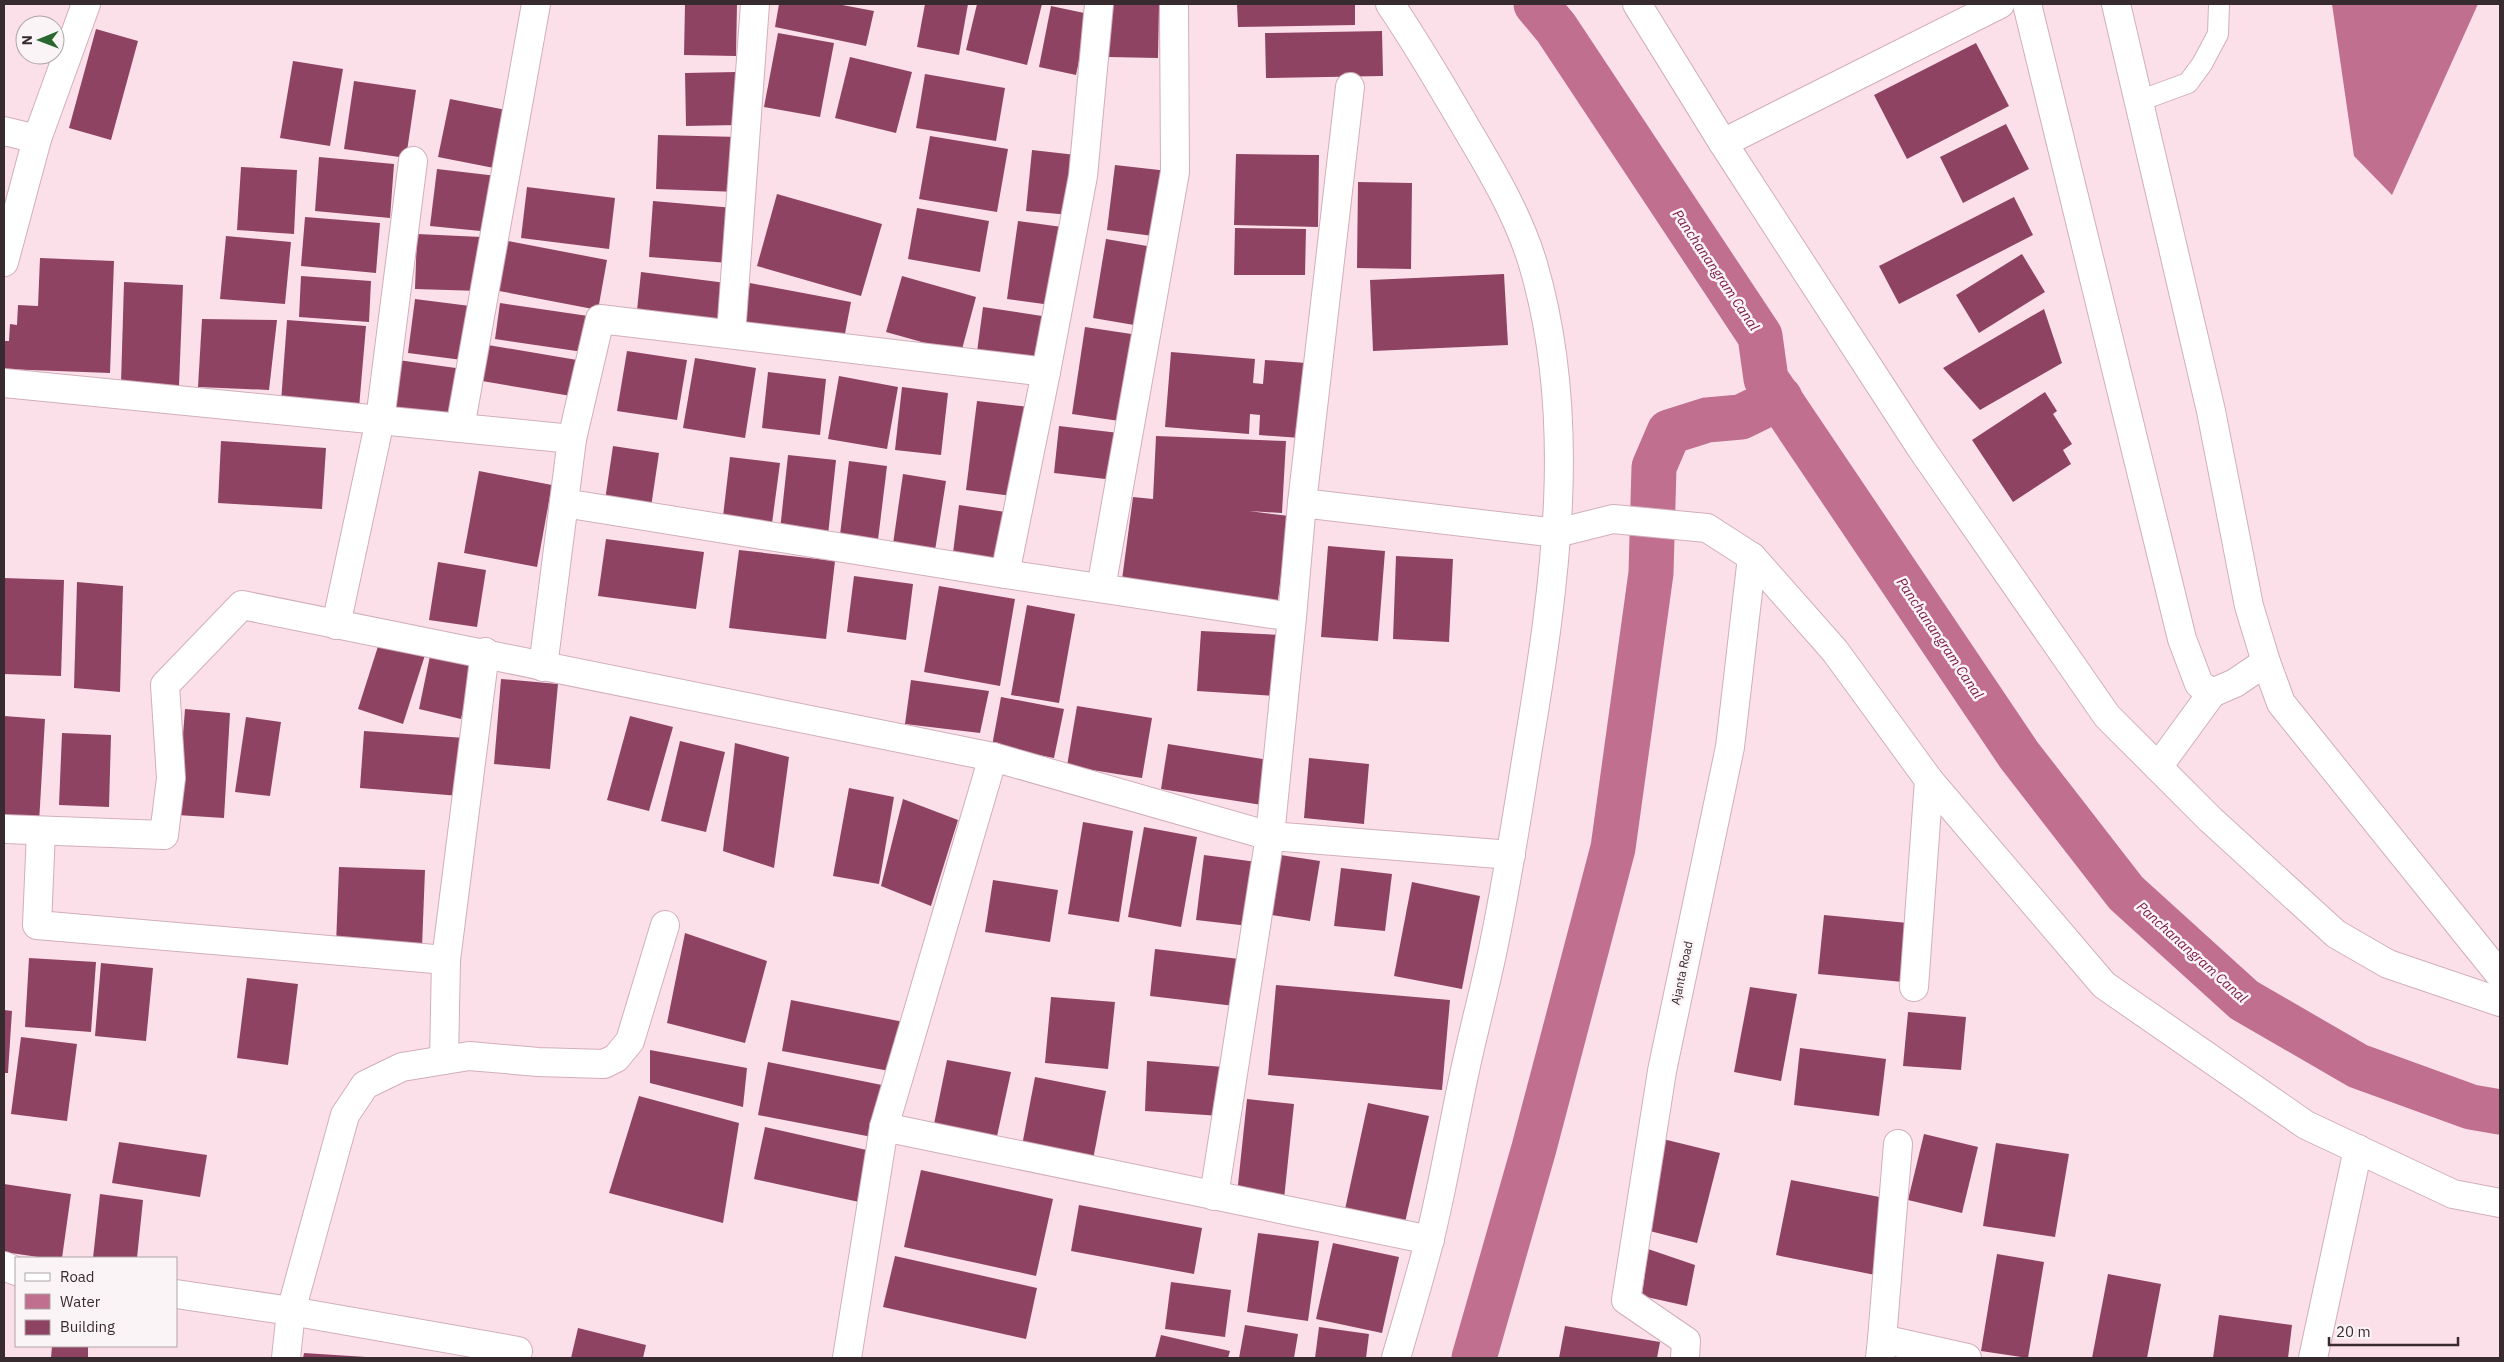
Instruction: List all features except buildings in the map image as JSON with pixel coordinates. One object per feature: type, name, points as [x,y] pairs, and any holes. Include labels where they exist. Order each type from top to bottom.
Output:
[{"type":"street","points":[[4,262],[37,139],[86,4]]},
{"type":"street","points":[[460,428],[536,4]]},
{"type":"street","points":[[731,334],[755,4]]},
{"type":"street","points":[[1006,574],[1084,176],[1099,4]]},
{"type":"street","points":[[1101,588],[1176,172],[1174,4]]},
{"type":"street","points":[[1390,4],[1438,79],[1484,158],[1513,212],[1532,261],[1546,313],[1556,371],[1559,444],[1556,533],[1550,621],[1511,855],[1494,943],[1457,1104],[1430,1240],[1396,1358]]},
{"type":"street","points":[[1637,4],[1723,143],[1921,448],[2106,716],[2273,878],[2336,934],[2388,964],[2500,1002]]},
{"type":"street","points":[[1723,143],[2000,4]]},
{"type":"street","points":[[2027,4],[2182,639],[2199,684],[2212,693]]},
{"type":"street","points":[[2116,4],[2211,411],[2249,606],[2281,703],[2500,975]]},
{"type":"street","points":[[1214,1196],[1270,836],[1302,503],[1350,88]]},
{"type":"street","points":[[4,131],[37,139]]},
{"type":"street","points":[[336,625],[380,420],[413,161]]},
{"type":"street","points":[[543,667],[572,439],[600,320],[1046,372]]},
{"type":"street","points":[[4,383],[572,439]]},
{"type":"street","points":[[564,502],[1006,574],[1292,617]]},
{"type":"street","points":[[1302,503],[1556,533],[1613,519],[1707,528],[1752,557],[1835,652],[1929,780],[2104,985],[2306,1126],[2452,1194],[2500,1203]]},
{"type":"street","name":"Ajanta Road","points":[[1685,1358],[1686,1341],[1626,1300],[1662,1071],[1730,748],[1752,557]]},
{"type":"street","points":[[4,829],[164,834],[171,778],[165,685],[242,605],[336,625],[485,652],[543,667],[993,757],[1270,836],[1511,855]]},
{"type":"street","points":[[444,1060],[446,960],[485,652]]},
{"type":"street","points":[[2158,767],[2212,693],[2235,683],[2266,662]]},
{"type":"street","points":[[847,1358],[884,1127],[993,757]]},
{"type":"street","points":[[1914,987],[1929,780]]},
{"type":"street","points":[[41,831],[37,925],[446,960]]},
{"type":"street","points":[[286,1358],[291,1311],[345,1115],[366,1085],[402,1066],[469,1056],[538,1062],[604,1064],[616,1058],[630,1041],[665,925]]},
{"type":"street","points":[[884,1127],[1430,1240]]},
{"type":"street","points":[[1898,1144],[1881,1349],[1966,1358]]},
{"type":"street","points":[[2313,1358],[2358,1149]]},
{"type":"street","points":[[178,1294],[291,1311],[518,1351]]},
{"type":"lane","points":[[2139,101],[2188,84],[2202,64],[2218,34],[2219,4]]},
{"type":"water","points":[[2332,4],[2478,4],[2392,195],[2354,156]]},
{"type":"waterway","name":"Panchanangram Canal","points":[[1536,4],[1556,28],[1760,336],[1766,379],[2019,755],[2126,893],[2244,1000],[2358,1066],[2471,1107],[2500,1112]]},
{"type":"waterway","points":[[1474,1358],[1534,1148],[1613,848],[1651,573],[1654,467],[1669,432],[1707,420],[1741,417],[1780,398]]}]
